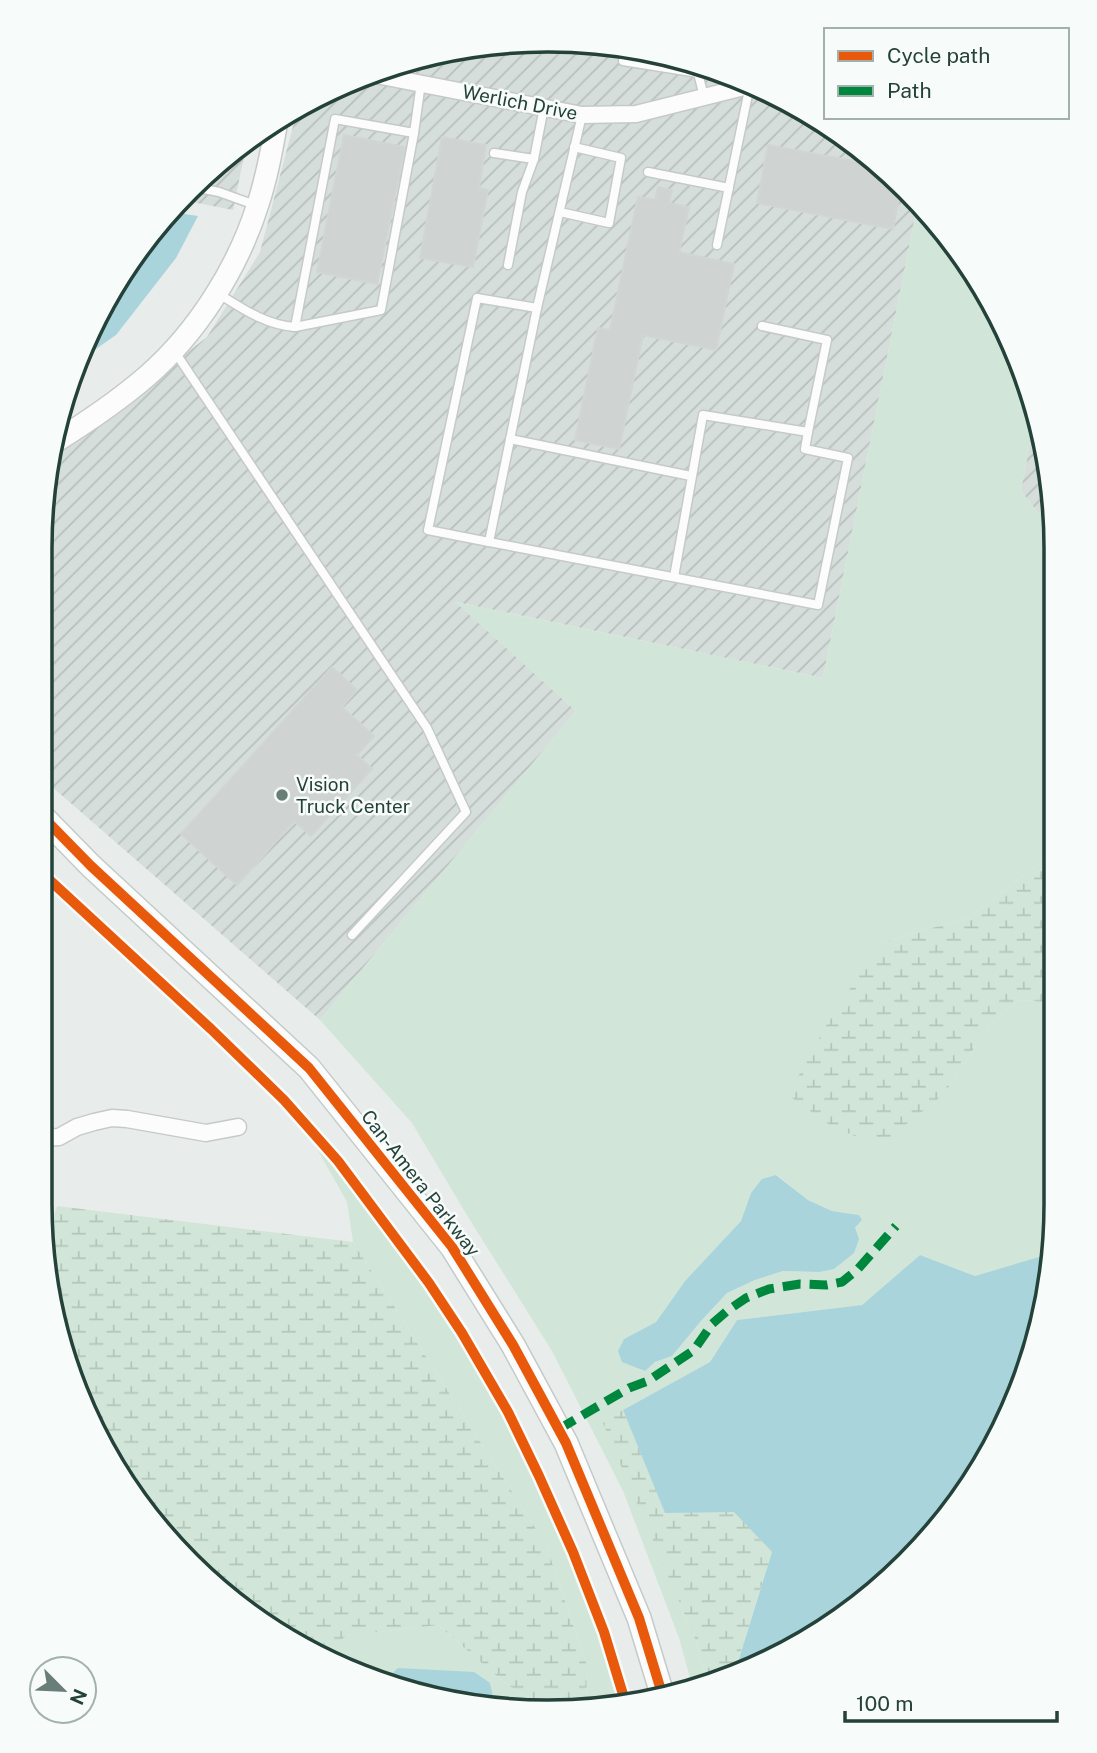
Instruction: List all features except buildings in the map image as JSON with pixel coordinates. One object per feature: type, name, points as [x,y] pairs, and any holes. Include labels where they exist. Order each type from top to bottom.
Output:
[{"type":"main road","name":"Can-Amera Parkway","points":[[52,826],[91,866],[309,1068],[452,1247],[513,1345],[566,1443],[639,1618],[660,1688]]},
{"type":"street","name":"Werlich Drive","points":[[393,78],[582,115],[636,114],[735,89]]},
{"type":"street","points":[[66,435],[147,376],[194,324],[239,251],[258,205],[274,135]]},
{"type":"street","points":[[52,1137],[60,1137],[77,1127],[112,1118],[206,1133],[238,1127]]},
{"type":"lane","points":[[623,61],[657,65]]},
{"type":"lane","points":[[700,77],[704,97]]},
{"type":"lane","points":[[216,292],[258,318],[285,326],[295,327],[381,310],[421,83]]},
{"type":"lane","points":[[717,246],[749,95]]},
{"type":"lane","points":[[508,265],[522,192],[534,159],[544,107]]},
{"type":"lane","points":[[489,542],[537,308],[582,115]]},
{"type":"lane","points":[[295,327],[335,119],[414,133]]},
{"type":"lane","points":[[560,212],[609,223],[621,158],[574,148]]},
{"type":"lane","points":[[495,153],[534,159]]},
{"type":"lane","points":[[648,172],[729,188]]},
{"type":"lane","points":[[207,190],[258,205]]},
{"type":"lane","points":[[537,308],[477,298],[428,530],[818,605],[848,458],[805,449],[827,340],[762,326]]},
{"type":"lane","points":[[173,350],[427,728],[466,812],[352,935]]},
{"type":"lane","points":[[674,577],[703,415],[808,432]]},
{"type":"lane","points":[[510,439],[691,476]]},
{"type":"shaded area","points":[[548,52],[645,62],[677,69],[738,90],[797,119],[824,136],[876,176],[915,215],[823,678],[456,602],[576,711],[320,1020],[52,787],[52,548],[63,448],[207,337],[260,252],[294,123],[359,90],[420,69],[484,57]]},
{"type":"shaded area","points":[[244,158],[233,210],[194,202]]},
{"type":"shaded area","points":[[1031,435],[1043,519],[1021,491]]},
{"type":"green space","points":[[915,215],[961,273],[1007,359],[1031,435],[1021,491],[1043,519],[1044,856],[1038,864],[970,917],[881,943],[944,1094],[990,1024],[1019,1000],[1044,1002],[1044,1204],[1041,1257],[975,1276],[920,1255],[862,1305],[737,1320],[710,1362],[603,1421],[695,1639],[706,1675],[690,1680],[679,1638],[623,1491],[552,1351],[412,1123],[320,1020],[576,711],[455,602],[823,678]],"holes":[[[777,1175],[808,1200],[832,1211],[859,1215],[862,1220],[819,1272],[783,1271],[727,1293],[672,1356],[655,1362],[644,1371],[636,1367],[624,1339],[656,1322],[685,1281],[741,1221],[751,1193]]]},
{"type":"green space","points":[[1044,856],[1044,1002],[1019,1000],[990,1024],[944,1094],[879,1146],[831,1126],[788,1095],[832,1015],[881,943],[970,917],[1038,864]]},
{"type":"green space","points":[[311,1138],[429,1283],[539,1476],[573,1552],[604,1632],[623,1694],[587,1698],[586,1663],[546,1545],[353,1242],[347,1202]]},
{"type":"green space","points":[[57,1206],[353,1242],[546,1545],[586,1663],[587,1698],[530,1699],[505,1683],[438,1625],[346,1636],[330,1650],[273,1617],[221,1577],[176,1532],[155,1506],[136,1480],[104,1424],[90,1394],[69,1333],[57,1269],[53,1218]]},
{"type":"green space","points":[[623,1410],[665,1512],[734,1511],[772,1552],[739,1663],[706,1675],[695,1639],[602,1421]]},
{"type":"green space","points":[[438,1625],[505,1683],[530,1699],[493,1697],[490,1683],[410,1681],[389,1674],[330,1649],[345,1636]]},
{"type":"water","points":[[183,214],[198,216],[176,258],[116,335],[94,350],[119,300],[155,247]]},
{"type":"water","points":[[776,1175],[808,1200],[832,1211],[859,1215],[862,1220],[855,1228],[859,1239],[854,1253],[834,1269],[819,1272],[783,1271],[727,1293],[672,1356],[655,1362],[645,1371],[622,1362],[618,1351],[624,1339],[656,1322],[685,1281],[741,1221],[751,1193],[762,1179]]},
{"type":"water","points":[[920,1255],[975,1276],[1041,1256],[1035,1301],[1018,1364],[993,1424],[961,1480],[921,1532],[876,1577],[824,1617],[738,1663],[772,1552],[734,1512],[665,1513],[623,1410],[710,1362],[737,1320],[862,1305]]},
{"type":"water","points":[[398,1668],[474,1672],[490,1683],[493,1697],[452,1691],[391,1675]]},
{"type":"marked path","points":[[559,1429],[629,1388],[648,1381],[694,1350],[712,1324],[746,1298],[769,1289],[842,1282],[857,1270],[896,1226]]},
{"type":"cycle path","points":[[52,826],[91,866],[309,1068],[452,1247],[513,1345],[566,1443],[639,1618],[660,1688]]},
{"type":"cycle path","points":[[52,882],[284,1100],[338,1161],[429,1283],[508,1412],[539,1476],[573,1552],[604,1632],[623,1694]]},
{"type":"place","name":"Vision Truck Center","points":[[282,795]]}]
